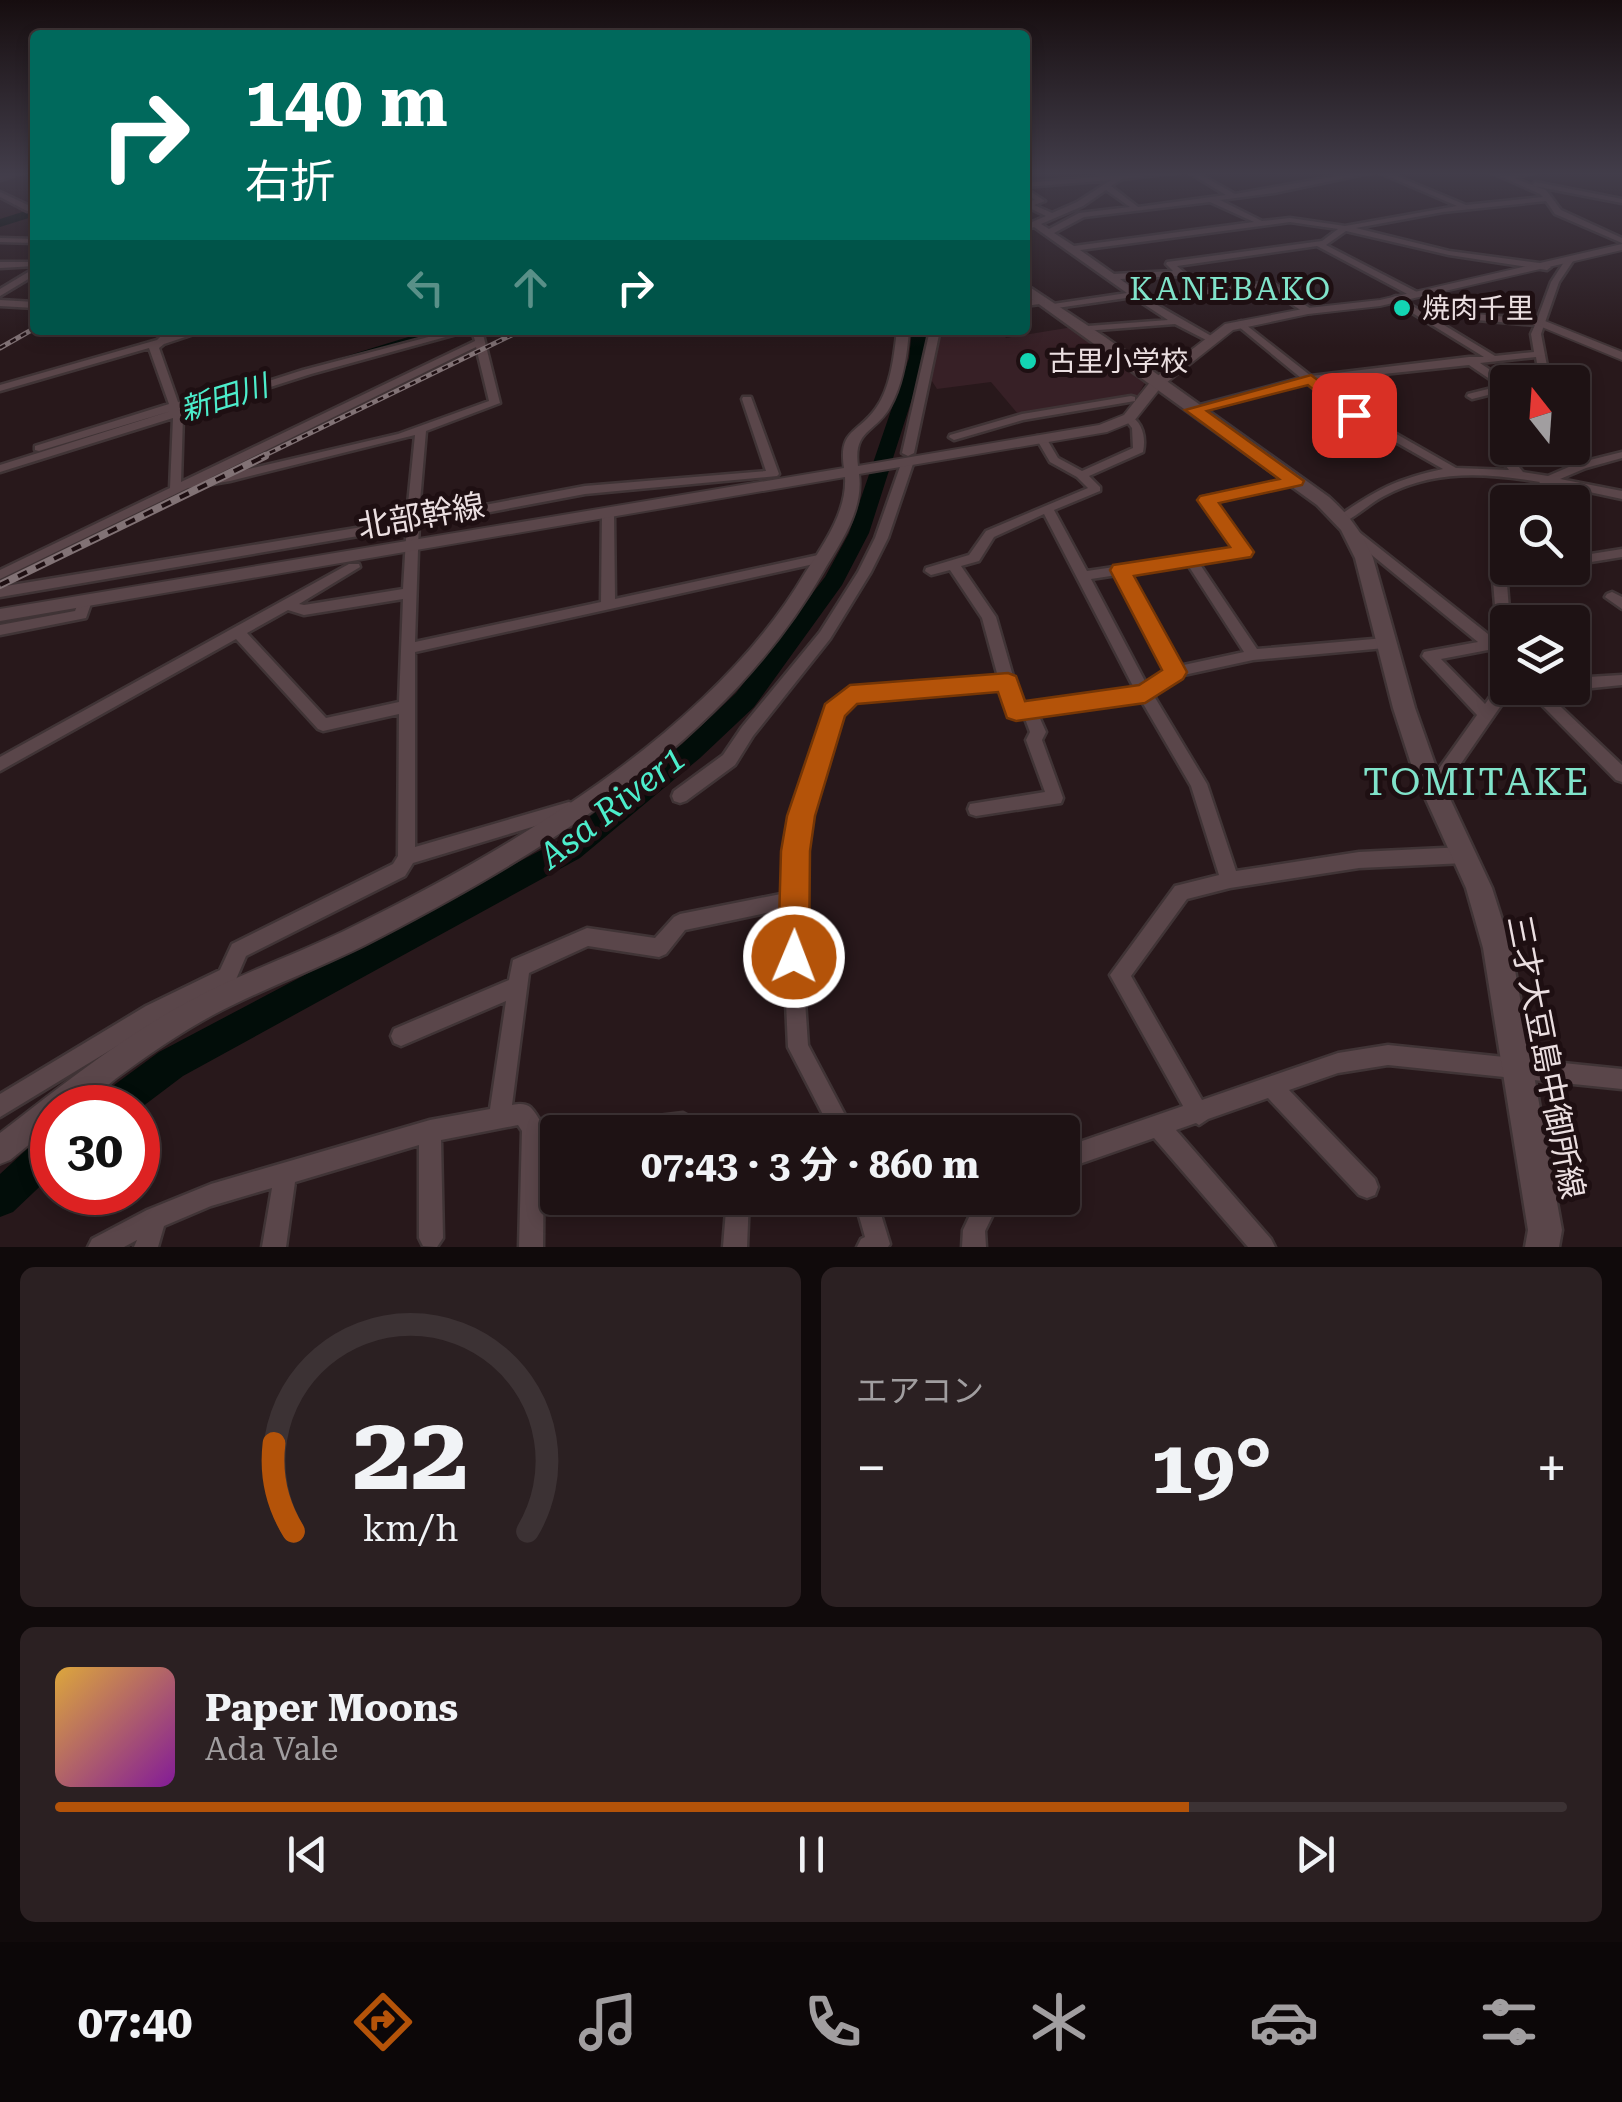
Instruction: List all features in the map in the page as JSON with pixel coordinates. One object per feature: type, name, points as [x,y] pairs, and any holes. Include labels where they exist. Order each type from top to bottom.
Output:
[{"type":"main road","points":[[1030,291],[1088,329],[1144,394],[1193,410],[1295,481],[1349,527]]},
{"type":"main road","name":"三才大豆島中御所線","points":[[1349,527],[1364,558],[1404,708],[1434,789],[1480,888],[1497,948],[1545,1230],[1542,1247]]},
{"type":"street","points":[[1046,230],[1174,322],[1210,339]]},
{"type":"street","points":[[1075,248],[1201,230]]},
{"type":"street","points":[[1202,292],[1170,264],[1318,244],[1342,230]]},
{"type":"street","points":[[1354,230],[1449,253],[1547,267]]},
{"type":"street","points":[[1594,230],[1622,244]]},
{"type":"street","points":[[0,240],[30,242]]},
{"type":"street","points":[[1318,244],[1414,294]]},
{"type":"street","points":[[1038,435],[1117,415],[1210,339],[1241,324],[1396,299],[1452,284],[1547,267],[1622,244]]},
{"type":"street","points":[[1542,365],[1536,334],[1554,282],[1569,261]]},
{"type":"street","points":[[0,266],[30,271]]},
{"type":"street","points":[[1113,277],[1178,272]]},
{"type":"street","points":[[4,288],[30,274]]},
{"type":"street","points":[[1030,303],[1268,284],[1308,311]]},
{"type":"street","points":[[4,288],[30,286]]},
{"type":"street","points":[[1396,299],[1492,358]]},
{"type":"street","points":[[0,304],[30,306]]},
{"type":"street","points":[[1477,317],[1542,323],[1622,356]]},
{"type":"street","points":[[1088,329],[1174,322]]},
{"type":"street","points":[[1241,324],[1345,410],[1451,470]]},
{"type":"street","points":[[0,575],[183,485],[478,336],[495,402],[421,430],[230,478],[183,485],[175,487],[176,411],[154,348],[167,335]]},
{"type":"street","points":[[0,388],[184,335]]},
{"type":"street","points":[[0,470],[413,335]]},
{"type":"street","points":[[0,460],[447,335]]},
{"type":"street","points":[[82,1085],[157,1022],[195,1012],[371,929],[586,803],[724,689],[770,638],[823,558],[850,499],[857,466],[853,437],[882,410],[896,372],[902,335]]},
{"type":"street","points":[[680,796],[729,760],[747,731],[814,655],[858,587],[885,534],[933,335]]},
{"type":"street","points":[[1193,410],[1311,380],[1540,354]]},
{"type":"street","points":[[1469,360],[1490,375]]},
{"type":"street","points":[[1436,364],[1448,372]]},
{"type":"street","points":[[1472,396],[1490,392]]},
{"type":"street","points":[[954,437],[1022,416],[1144,394]]},
{"type":"street","points":[[904,458],[1038,435],[1102,429],[1129,418],[1144,394]]},
{"type":"street","points":[[0,592],[91,590],[370,530],[413,516],[437,518],[608,503],[772,474],[747,400]]},
{"type":"street","points":[[931,572],[974,558],[990,534],[1096,489],[1054,460],[1022,416]]},
{"type":"street","points":[[1082,476],[1139,450],[1137,428],[1129,418]]},
{"type":"street","points":[[0,1106],[157,1022],[226,977],[239,950],[399,870],[406,857],[407,650],[421,430]]},
{"type":"street","points":[[1544,485],[1564,471],[1622,455]]},
{"type":"street","name":"北部幹線","points":[[0,606],[412,543],[608,503],[904,458]]},
{"type":"street","points":[[1513,465],[1525,485]]},
{"type":"street","points":[[1490,642],[1349,527],[1378,492],[1451,470],[1516,472],[1622,495]]},
{"type":"street","points":[[1086,576],[1244,552],[1207,500],[1295,481]]},
{"type":"street","points":[[608,503],[608,604]]},
{"type":"street","points":[[1048,508],[1145,694],[1199,784],[1230,880]]},
{"type":"street","points":[[1590,558],[1622,553]]},
{"type":"street","points":[[407,650],[823,558]]},
{"type":"street","points":[[1192,560],[1253,654]]},
{"type":"street","points":[[954,564],[989,617],[1016,712],[1145,694],[1175,672],[1253,654],[1385,643]]},
{"type":"street","points":[[0,765],[354,567]]},
{"type":"street","points":[[1121,570],[1175,672]]},
{"type":"street","points":[[0,630],[81,615],[91,590]]},
{"type":"street","name":"北部幹線","points":[[0,616],[91,590]]},
{"type":"street","points":[[286,605],[304,610],[410,593]]},
{"type":"street","points":[[238,632],[323,725],[406,706]]},
{"type":"street","points":[[1485,713],[1430,656],[1490,644]]},
{"type":"street","points":[[834,1115],[798,1047],[794,899],[801,816],[834,711],[850,695],[1008,682]]},
{"type":"street","points":[[1590,684],[1618,684]]},
{"type":"street","points":[[1434,789],[1491,705]]},
{"type":"street","points":[[1550,705],[1622,775]]},
{"type":"street","points":[[976,809],[1055,798],[1034,740],[1038,732],[1030,710]]},
{"type":"street","points":[[406,857],[586,803]]},
{"type":"street","points":[[1199,1114],[1120,975],[1181,892],[1230,880],[1359,860],[1465,856]]},
{"type":"street","points":[[500,1115],[520,967],[586,937],[659,948],[680,924],[794,899]]},
{"type":"street","points":[[401,1036],[517,986]]},
{"type":"street","points":[[1080,1153],[1338,1063],[1388,1055],[1622,1079]]},
{"type":"street","points":[[1272,1088],[1367,1186]]},
{"type":"street","points":[[100,1247],[212,1194],[430,1131],[500,1115],[523,1114],[534,1129],[531,1247]]},
{"type":"street","points":[[0,1150],[30,1127]]},
{"type":"street","points":[[1159,1127],[1264,1247]]},
{"type":"street","points":[[534,1129],[540,1130]]},
{"type":"street","points":[[430,1131],[431,1238]]},
{"type":"street","points":[[274,1247],[285,1173]]},
{"type":"street","points":[[735,1247],[737,1215]]},
{"type":"street","points":[[869,1247],[878,1244],[870,1215]]},
{"type":"street","points":[[974,1247],[974,1230],[982,1215]]},
{"type":"street","points":[[146,1247],[155,1218]]},
{"type":"shaded area","name":"古里小学校","points":[[1079,326],[1146,381],[1138,395],[1018,414],[991,382],[937,389],[930,378],[938,335],[1006,338]]},
{"type":"waterway","name":"新田川","points":[[209,401],[430,335]]},
{"type":"waterway","name":"Asa River1","points":[[142,1085],[171,1064],[570,849],[691,751],[745,700],[834,580],[859,533],[917,358],[919,335]]},
{"type":"waterway","name":"Asa River1","points":[[0,1199],[30,1171]]},
{"type":"railway","points":[[0,348],[30,331]]},
{"type":"railway","points":[[259,458],[512,335]]},
{"type":"railway","points":[[0,585],[265,456]]},
{"type":"place","name":"焼肉千里","points":[[1402,308]]},
{"type":"place","name":"古里小学校","points":[[1028,361]]},
{"type":"district","name":"KANEBAKO","points":[[1231,289]]},
{"type":"district","name":"TOMITAKE","points":[[1477,782]]},
{"type":"route","points":[[794,957],[796,851],[801,816],[834,711],[850,695],[1008,682],[1016,712],[1145,694],[1175,672],[1121,570],[1244,552],[1207,500],[1295,481],[1193,410],[1311,380],[1354,415]]}]
